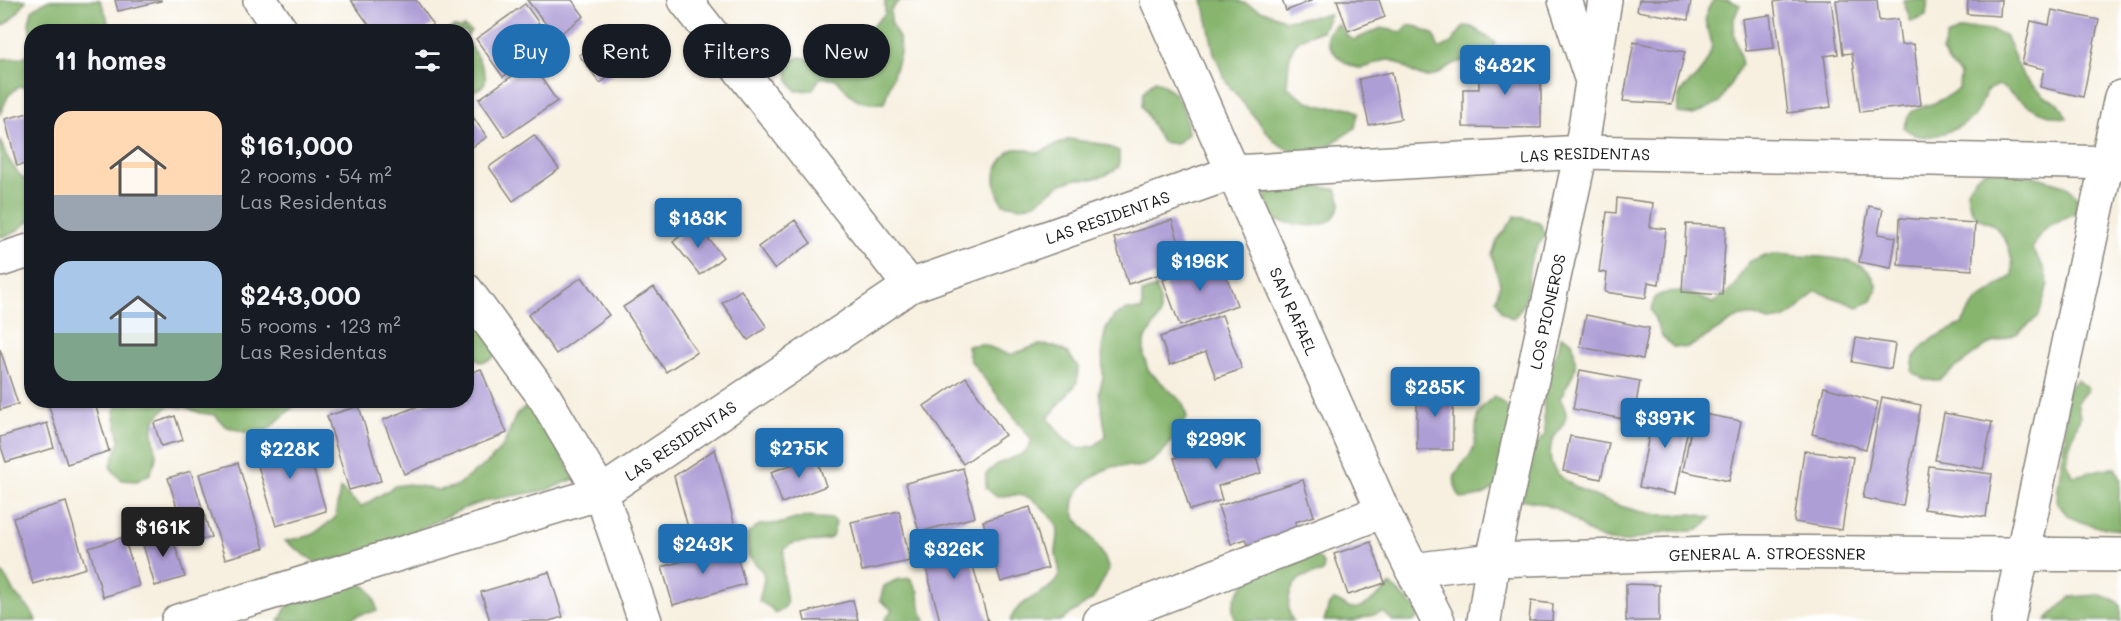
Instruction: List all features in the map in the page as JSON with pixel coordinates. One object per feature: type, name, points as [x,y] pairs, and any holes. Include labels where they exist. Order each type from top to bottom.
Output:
[{"type":"street","points":[[260,0],[276,24]]},
{"type":"street","points":[[685,0],[910,286]]},
{"type":"street","name":"SAN RAFAEL","points":[[1157,0],[1383,511],[1438,621]]},
{"type":"street","points":[[1565,0],[1592,82]]},
{"type":"street","name":"LOS PIONEROS","points":[[1484,621],[1493,560],[1581,152],[1605,0]]},
{"type":"street","points":[[2008,621],[2113,163],[2121,97]]},
{"type":"street","name":"LAS RESIDENTAS","points":[[178,621],[601,493],[910,286],[1234,172],[1581,152],[2113,163]]},
{"type":"street","points":[[0,260],[24,252]]},
{"type":"street","points":[[474,301],[545,398],[601,493],[645,621]]},
{"type":"street","points":[[1100,621],[1383,511]]},
{"type":"street","name":"GENERAL A. STROESSNER","points":[[1412,570],[1493,560],[1743,552],[2121,555]]},
{"type":"green space","points":[[0,0],[26,0],[15,16],[0,27]]},
{"type":"green space","points":[[47,0],[100,0],[108,24],[29,24],[32,10]]},
{"type":"green space","points":[[885,0],[900,0],[890,11],[892,26],[899,38],[900,54],[884,103],[868,103],[856,99],[836,79],[820,78],[890,78],[890,24],[875,24],[885,14]]},
{"type":"green space","points":[[900,0],[938,0],[929,2]]},
{"type":"green space","points":[[1203,0],[1236,0],[1286,20],[1330,14],[1322,31],[1310,34],[1296,43],[1290,57],[1287,86],[1312,103],[1347,107],[1358,112],[1355,128],[1319,152],[1305,154],[1287,149],[1274,141],[1226,82],[1214,53]]},
{"type":"green space","points":[[1714,0],[1729,0],[1740,5],[1734,19],[1734,34],[1742,64],[1720,102],[1694,115],[1678,113],[1681,92],[1700,72],[1710,53],[1712,46],[1706,16]]},
{"type":"green space","points":[[1903,0],[1928,0],[1926,16],[1911,22]]},
{"type":"green space","points":[[1338,24],[1347,36],[1354,40],[1381,28],[1402,32],[1408,25],[1419,27],[1434,35],[1439,49],[1451,43],[1464,26],[1472,27],[1495,42],[1494,49],[1489,52],[1427,77],[1417,75],[1390,60],[1363,68],[1345,62],[1328,43],[1330,29]]},
{"type":"green space","points":[[1974,28],[2005,35],[2023,76],[2045,97],[2059,103],[2067,118],[2039,111],[1999,85],[1986,91],[1975,114],[1954,129],[1938,135],[1922,136],[1913,134],[1904,128],[1914,110],[1937,102],[1959,89],[1960,74],[1942,51],[1947,37],[1960,30]]},
{"type":"green space","points":[[474,51],[484,69],[485,77],[484,84],[474,90]]},
{"type":"green space","points":[[24,56],[24,87],[19,86],[8,96],[0,115],[0,59]]},
{"type":"green space","points":[[803,58],[803,78],[820,78],[812,90],[796,91],[788,79],[791,78],[791,61]]},
{"type":"green space","points":[[1155,80],[1170,89],[1183,108],[1188,134],[1176,144],[1162,142],[1142,106],[1144,91]]},
{"type":"green space","points":[[0,139],[12,165],[24,179],[24,225],[12,234],[0,237]]},
{"type":"green space","points":[[1069,139],[1102,144],[1119,151],[1119,167],[1106,175],[1061,184],[1037,202],[1022,207],[1003,204],[996,187],[995,175],[999,164],[1008,152],[1020,149],[1038,153]]},
{"type":"green space","points":[[1986,170],[2033,176],[2065,185],[2077,196],[2076,212],[2045,229],[2032,249],[2044,268],[2048,284],[2039,316],[2016,334],[1987,345],[1939,380],[1925,380],[1912,372],[1914,357],[1924,345],[1962,324],[1978,300],[2013,275],[2011,254],[2006,242],[1993,225],[1977,216],[1969,202],[1967,190],[1975,178]]},
{"type":"green space","points":[[1276,179],[1288,183],[1336,189],[1341,203],[1335,215],[1322,224],[1298,225],[1276,221],[1266,207],[1266,192]]},
{"type":"green space","points":[[1515,216],[1539,222],[1546,235],[1532,256],[1526,297],[1513,319],[1502,312],[1496,299],[1500,284],[1492,255],[1497,241]]},
{"type":"green space","points":[[1765,255],[1840,259],[1863,267],[1871,274],[1877,287],[1872,301],[1858,307],[1816,291],[1796,311],[1784,319],[1769,321],[1755,316],[1740,316],[1688,348],[1673,347],[1662,336],[1651,310],[1655,297],[1663,293],[1678,291],[1713,303],[1735,286],[1750,261]]},
{"type":"green space","points":[[1156,287],[1160,301],[1160,316],[1144,341],[1144,356],[1148,370],[1183,403],[1187,418],[1171,443],[1155,459],[1141,466],[1109,468],[1093,477],[1079,491],[1073,507],[1076,517],[1099,547],[1109,570],[1093,599],[1059,621],[1010,621],[1019,607],[1047,589],[1057,579],[1059,572],[1056,557],[1058,529],[1043,508],[1032,499],[1020,495],[997,497],[986,488],[986,474],[997,464],[1025,453],[1032,440],[970,360],[967,346],[982,344],[1010,355],[1038,345],[1055,346],[1068,353],[1078,367],[1077,383],[1048,418],[1065,440],[1079,449],[1096,445],[1106,435],[1099,392],[1103,377],[1102,347],[1106,329],[1114,316],[1126,310],[1142,310],[1142,293]]},
{"type":"green space","points":[[474,308],[498,350],[489,360],[480,362],[474,356]]},
{"type":"green space","points":[[1561,336],[1572,341],[1575,365],[1572,376],[1560,398],[1566,415],[1550,449],[1554,469],[1561,477],[1585,492],[1629,508],[1661,515],[1695,514],[1711,518],[1701,528],[1693,531],[1663,532],[1633,540],[1611,541],[1596,536],[1555,509],[1520,499],[1520,471],[1545,435],[1543,391],[1545,376],[1558,350]]},
{"type":"green space","points":[[2077,380],[2088,389],[2077,402],[2080,417],[2069,448],[2067,462],[2072,476],[2115,468],[2121,479],[2119,496],[2121,530],[2086,524],[2068,515],[2057,504],[2065,436],[2067,390]]},
{"type":"green space","points":[[1494,396],[1505,405],[1512,418],[1510,440],[1501,479],[1487,493],[1461,499],[1454,481],[1455,474],[1471,454],[1476,437],[1478,414]]},
{"type":"green space","points":[[115,408],[167,408],[154,423],[155,463],[150,474],[137,481],[121,480],[110,467],[120,441],[114,412]]},
{"type":"green space","points":[[188,408],[292,408],[266,431],[253,435],[225,426],[215,415]]},
{"type":"green space","points":[[531,408],[540,413],[574,479],[547,490],[489,500],[462,509],[379,549],[347,559],[315,562],[285,541],[312,535],[335,518],[340,488],[361,507],[395,486],[409,484],[439,490],[454,487],[490,461],[504,444],[516,415],[523,409]]},
{"type":"green space","points":[[803,517],[833,519],[836,523],[832,537],[827,540],[796,543],[784,549],[783,573],[787,604],[775,614],[771,608],[759,601],[764,579],[763,572],[748,556],[747,534],[759,525],[782,523]]},
{"type":"green space","points":[[1312,557],[1319,558],[1324,565],[1323,572],[1308,575],[1296,582],[1289,601],[1293,621],[1237,621],[1233,611],[1234,601],[1242,587],[1250,580],[1284,563],[1291,565]]},
{"type":"green space","points":[[0,571],[6,577],[13,592],[33,613],[36,621],[0,621]]},
{"type":"green space","points":[[910,578],[919,592],[920,608],[926,621],[884,621],[892,610],[880,600],[884,586],[896,580]]},
{"type":"green space","points":[[354,580],[364,585],[370,592],[375,600],[377,611],[345,621],[279,621],[286,608],[296,598]]},
{"type":"green space","points":[[1391,585],[1420,612],[1415,621],[1393,621],[1383,612],[1353,621],[1324,621],[1329,605],[1334,600],[1350,608],[1361,607]]},
{"type":"green space","points":[[2100,595],[2115,600],[2121,606],[2121,621],[2045,621],[2070,597]]},
{"type":"building","points":[[115,0],[161,0],[161,1],[118,11]]},
{"type":"building","points":[[351,0],[416,0],[433,24],[368,24]]},
{"type":"building","points":[[527,0],[572,0],[584,16],[570,26],[570,24],[546,24]]},
{"type":"building","points":[[1282,0],[1313,0],[1286,11]]},
{"type":"building","points":[[1337,0],[1379,0],[1385,17],[1348,31]]},
{"type":"building","points":[[1639,0],[1691,0],[1688,20],[1637,11]]},
{"type":"building","points":[[1831,0],[1838,54],[1824,56],[1831,107],[1788,113],[1774,2]]},
{"type":"building","points":[[1836,0],[1877,0],[1879,21],[1898,19],[1901,45],[1914,44],[1921,105],[1860,112],[1852,53],[1843,54]]},
{"type":"building","points":[[1968,0],[2001,0],[2000,16],[1967,14]]},
{"type":"building","points":[[525,4],[540,24],[497,24]]},
{"type":"building","points":[[2052,10],[2099,20],[2083,97],[2040,87],[2044,69],[2022,64],[2031,21],[2049,25]]},
{"type":"building","points":[[1770,15],[1774,48],[1746,51],[1742,19]]},
{"type":"building","points":[[492,28],[492,62],[476,39]]},
{"type":"building","points":[[1634,42],[1685,52],[1672,104],[1623,101]]},
{"type":"building","points":[[1479,61],[1541,62],[1541,128],[1463,127],[1463,89],[1479,89]]},
{"type":"building","points":[[1392,72],[1401,119],[1369,125],[1359,79]]},
{"type":"building","points":[[509,78],[541,78],[557,101],[505,137],[479,99]]},
{"type":"building","points":[[596,78],[607,78],[600,83]]},
{"type":"building","points":[[24,114],[24,165],[17,166],[5,119]]},
{"type":"building","points":[[474,118],[487,137],[474,146]]},
{"type":"building","points":[[534,135],[559,169],[513,201],[489,167]]},
{"type":"building","points":[[1617,198],[1653,203],[1650,227],[1666,229],[1659,284],[1648,282],[1646,298],[1605,292],[1607,273],[1599,272],[1607,212],[1616,213]]},
{"type":"building","points":[[1869,206],[1883,209],[1878,234],[1896,237],[1891,268],[1859,262]]},
{"type":"building","points":[[1900,218],[1975,223],[1972,270],[1898,265]]},
{"type":"building","points":[[795,220],[811,243],[774,269],[758,247]]},
{"type":"building","points":[[1172,220],[1186,266],[1128,284],[1114,238]]},
{"type":"building","points":[[696,223],[723,257],[700,275],[673,242]]},
{"type":"building","points":[[1686,224],[1726,226],[1722,295],[1682,292]]},
{"type":"building","points":[[1220,259],[1237,305],[1180,326],[1163,280]]},
{"type":"building","points":[[582,277],[609,315],[556,354],[528,315]]},
{"type":"building","points":[[654,287],[697,352],[666,372],[623,307]]},
{"type":"building","points":[[741,290],[767,327],[748,340],[722,303]]},
{"type":"building","points":[[1222,315],[1242,369],[1216,378],[1206,352],[1170,365],[1160,337]]},
{"type":"building","points":[[1586,315],[1649,328],[1643,359],[1580,347]]},
{"type":"building","points":[[1856,338],[1895,344],[1891,369],[1852,362]]},
{"type":"building","points":[[0,349],[18,404],[0,410]]},
{"type":"building","points":[[481,369],[507,433],[404,474],[383,420],[413,408],[474,408],[474,371]]},
{"type":"building","points":[[1580,370],[1640,381],[1633,421],[1573,409]]},
{"type":"building","points":[[966,377],[1005,435],[963,464],[924,406]]},
{"type":"building","points":[[1417,387],[1453,387],[1453,450],[1417,450]]},
{"type":"building","points":[[1824,387],[1878,402],[1866,449],[1812,434]]},
{"type":"building","points":[[1882,397],[1921,405],[1903,506],[1863,498]]},
{"type":"building","points":[[1655,404],[1691,412],[1675,494],[1639,487]]},
{"type":"building","points":[[50,408],[96,408],[109,451],[67,464]]},
{"type":"building","points":[[360,408],[381,481],[349,490],[327,416]]},
{"type":"building","points":[[1694,412],[1741,421],[1729,481],[1683,471]]},
{"type":"building","points":[[1944,413],[1992,422],[1983,469],[1935,460]]},
{"type":"building","points":[[175,416],[183,440],[161,446],[154,423]]},
{"type":"building","points":[[47,423],[54,448],[6,462],[0,437]]},
{"type":"building","points":[[303,434],[326,511],[276,526],[253,449]]},
{"type":"building","points":[[1249,434],[1261,473],[1218,486],[1222,500],[1190,510],[1174,458]]},
{"type":"building","points":[[1570,436],[1609,443],[1601,479],[1563,471]]},
{"type":"building","points":[[715,449],[736,530],[692,542],[674,476]]},
{"type":"building","points":[[1804,451],[1853,457],[1842,530],[1794,522]]},
{"type":"building","points":[[816,456],[826,486],[782,503],[771,472]]},
{"type":"building","points":[[238,463],[264,548],[225,559],[199,474]]},
{"type":"building","points":[[1929,466],[1992,474],[1986,517],[1924,509]]},
{"type":"building","points":[[963,468],[975,517],[919,532],[906,483]]},
{"type":"building","points":[[191,471],[211,537],[188,544],[168,478]]},
{"type":"building","points":[[1303,480],[1314,516],[1295,522],[1299,535],[1250,550],[1246,539],[1231,544],[1218,506]]},
{"type":"building","points":[[66,502],[86,568],[33,584],[13,518]]},
{"type":"building","points":[[1030,507],[1048,568],[1001,582],[983,521]]},
{"type":"building","points":[[899,511],[910,561],[862,571],[851,522]]},
{"type":"building","points":[[170,530],[185,577],[155,586],[141,538]]},
{"type":"building","points":[[964,533],[988,621],[940,621],[920,545]]},
{"type":"building","points":[[124,537],[139,586],[103,597],[89,548]]},
{"type":"building","points":[[1371,542],[1385,583],[1348,595],[1334,554]]},
{"type":"building","points":[[734,546],[745,584],[673,605],[662,567]]},
{"type":"building","points":[[549,572],[563,617],[549,621],[490,621],[481,592]]},
{"type":"building","points":[[1626,584],[1659,585],[1659,621],[1626,621]]},
{"type":"building","points":[[853,600],[858,620],[805,621],[803,613]]},
{"type":"building","points":[[1531,601],[1553,604],[1552,621],[1529,621]]}]
